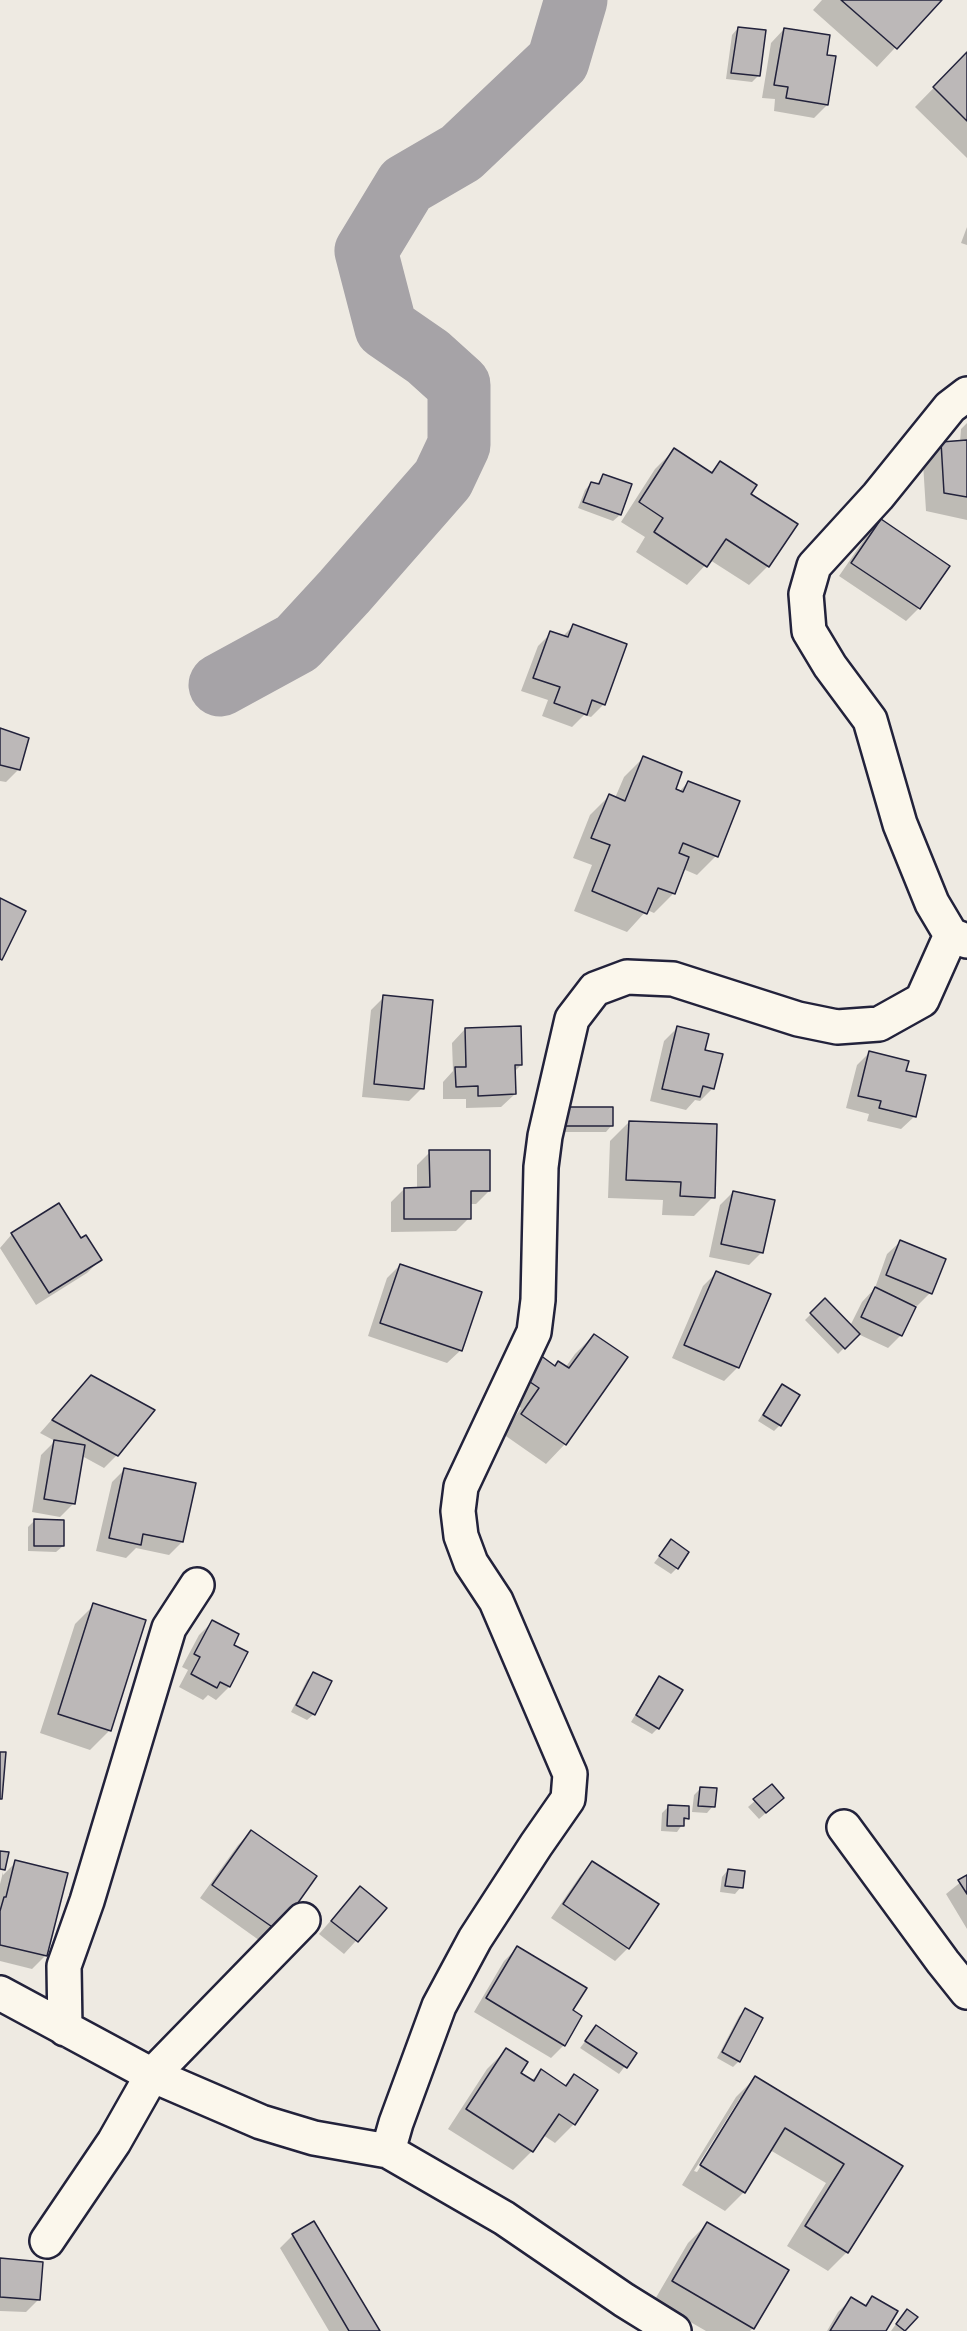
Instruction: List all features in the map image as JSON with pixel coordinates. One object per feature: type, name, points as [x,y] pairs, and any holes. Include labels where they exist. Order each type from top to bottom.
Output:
[{"type":"street","points":[[388,2151],[438,2006],[475,1939],[568,1799],[570,1774],[496,1601],[471,1563],[461,1536],[458,1511],[461,1487],[534,1332],[538,1300],[541,1167],[545,1136],[572,1019],[595,989],[627,977],[673,979],[798,1019],[837,1027],[879,1024],[922,1000],[959,938],[932,903],[900,824],[870,720],[830,666],[809,631],[806,594],[814,566],[878,496],[950,408],[967,394]]},
{"type":"street","points":[[65,2029],[64,1966],[87,1901],[169,1628],[197,1585]]},
{"type":"street","points":[[844,1827],[967,1992]]},
{"type":"street","points":[[47,2241],[114,2142],[152,2075],[303,1920]]},
{"type":"street","points":[[0,1993],[152,2075],[261,2122],[314,2138],[388,2151],[504,2218],[624,2300],[675,2331]]},
{"type":"building","points":[[841,0],[942,0],[897,49]]},
{"type":"building","points":[[738,27],[766,30],[760,76],[731,73]]},
{"type":"building","points":[[784,28],[830,35],[827,55],[836,56],[828,105],[786,98],[788,87],[774,85]]},
{"type":"building","points":[[967,52],[967,121],[933,87]]},
{"type":"building","points":[[967,440],[967,497],[944,493],[941,442]]},
{"type":"building","points":[[674,448],[712,473],[720,461],[757,485],[751,494],[798,524],[769,567],[726,539],[707,567],[654,532],[663,518],[639,502]]},
{"type":"building","points":[[603,474],[632,484],[621,515],[583,502],[591,482],[599,484]]},
{"type":"building","points":[[881,519],[950,566],[920,609],[851,563]]},
{"type":"building","points":[[573,624],[627,644],[605,705],[592,700],[587,715],[554,703],[560,687],[533,678],[550,631],[568,637]]},
{"type":"building","points":[[0,728],[29,738],[20,770],[0,765]]},
{"type":"building","points":[[643,756],[682,772],[676,789],[683,792],[688,781],[740,801],[718,857],[683,843],[679,853],[689,857],[675,894],[658,888],[647,914],[592,891],[610,845],[591,838],[609,794],[625,801]]},
{"type":"building","points":[[0,898],[26,911],[2,960],[0,959]]},
{"type":"building","points":[[383,995],[433,1000],[424,1089],[374,1084]]},
{"type":"building","points":[[521,1026],[522,1065],[515,1065],[516,1094],[478,1096],[478,1086],[456,1087],[455,1067],[466,1067],[465,1028]]},
{"type":"building","points":[[677,1026],[709,1034],[705,1050],[723,1054],[714,1089],[703,1086],[700,1097],[662,1089]]},
{"type":"building","points":[[869,1051],[909,1061],[906,1071],[926,1075],[916,1117],[879,1108],[881,1101],[858,1096]]},
{"type":"building","points":[[565,1107],[613,1107],[613,1126],[565,1126]]},
{"type":"building","points":[[629,1121],[717,1124],[715,1198],[680,1196],[681,1182],[626,1180]]},
{"type":"building","points":[[429,1150],[490,1150],[490,1191],[471,1191],[471,1219],[404,1219],[404,1188],[430,1187]]},
{"type":"building","points":[[733,1191],[775,1200],[763,1253],[721,1244]]},
{"type":"building","points":[[59,1203],[81,1238],[86,1235],[102,1260],[49,1293],[11,1233]]},
{"type":"building","points":[[900,1240],[946,1259],[932,1294],[886,1275]]},
{"type":"building","points":[[400,1264],[482,1292],[462,1351],[380,1323]]},
{"type":"building","points":[[716,1271],[771,1294],[739,1368],[684,1345]]},
{"type":"building","points":[[875,1287],[916,1307],[902,1336],[861,1317]]},
{"type":"building","points":[[825,1298],[860,1334],[845,1349],[810,1313]]},
{"type":"building","points":[[594,1334],[628,1357],[566,1445],[521,1414],[539,1388],[524,1378],[540,1355],[555,1366],[558,1361],[569,1368]]},
{"type":"building","points":[[91,1375],[155,1410],[118,1456],[52,1420]]},
{"type":"building","points":[[782,1384],[800,1395],[781,1426],[763,1415]]},
{"type":"building","points":[[54,1440],[85,1445],[75,1504],[44,1499]]},
{"type":"building","points":[[124,1468],[196,1483],[183,1542],[143,1534],[141,1545],[109,1538]]},
{"type":"building","points":[[34,1519],[64,1520],[64,1546],[34,1546]]},
{"type":"building","points":[[671,1539],[689,1552],[678,1569],[659,1556]]},
{"type":"building","points":[[93,1603],[146,1620],[111,1731],[58,1714]]},
{"type":"building","points":[[212,1620],[239,1634],[234,1645],[248,1652],[230,1687],[220,1682],[217,1688],[191,1674],[200,1657],[194,1654]]},
{"type":"building","points":[[313,1672],[332,1681],[315,1715],[296,1705]]},
{"type":"building","points":[[659,1676],[683,1690],[659,1729],[636,1715]]},
{"type":"building","points":[[0,1752],[6,1752],[2,1799],[0,1799]]},
{"type":"building","points":[[772,1784],[784,1798],[766,1813],[753,1799]]},
{"type":"building","points":[[700,1787],[717,1788],[715,1807],[698,1806]]},
{"type":"building","points":[[668,1805],[689,1806],[689,1819],[684,1818],[684,1826],[667,1826]]},
{"type":"building","points":[[251,1830],[317,1876],[278,1931],[212,1885]]},
{"type":"building","points":[[0,1851],[9,1852],[5,1870],[0,1869]]},
{"type":"building","points":[[15,1860],[68,1873],[47,1956],[0,1945],[0,1911],[4,1897],[6,1897]]},
{"type":"building","points":[[592,1861],[659,1904],[629,1949],[563,1904]]},
{"type":"building","points":[[728,1869],[745,1871],[743,1888],[725,1886]]},
{"type":"building","points":[[967,1875],[967,1894],[958,1880]]},
{"type":"building","points":[[360,1886],[387,1908],[358,1942],[331,1921]]},
{"type":"building","points":[[517,1946],[587,1988],[573,2010],[582,2016],[565,2046],[486,1998]]},
{"type":"building","points":[[745,2008],[763,2018],[740,2062],[722,2052]]},
{"type":"building","points":[[596,2025],[637,2053],[627,2068],[585,2041]]},
{"type":"building","points":[[506,2048],[528,2062],[521,2073],[534,2081],[541,2069],[566,2086],[574,2074],[598,2090],[575,2125],[559,2114],[533,2152],[466,2109]]},
{"type":"building","points":[[755,2076],[903,2166],[848,2253],[805,2226],[844,2164],[785,2128],[745,2193],[700,2165]]},
{"type":"building","points":[[314,2221],[380,2331],[349,2331],[292,2234]]},
{"type":"building","points":[[707,2222],[789,2270],[754,2329],[672,2281]]},
{"type":"building","points":[[0,2258],[43,2262],[40,2300],[0,2297]]},
{"type":"building","points":[[872,2296],[898,2311],[886,2331],[830,2331],[851,2297],[866,2306]]},
{"type":"building","points":[[907,2309],[918,2317],[905,2331],[896,2324]]},
{"type":"waterway","points":[[220,685],[297,643],[443,479],[459,445],[459,385],[428,357],[386,328],[366,251],[406,185],[461,153],[558,61],[576,0]]}]
